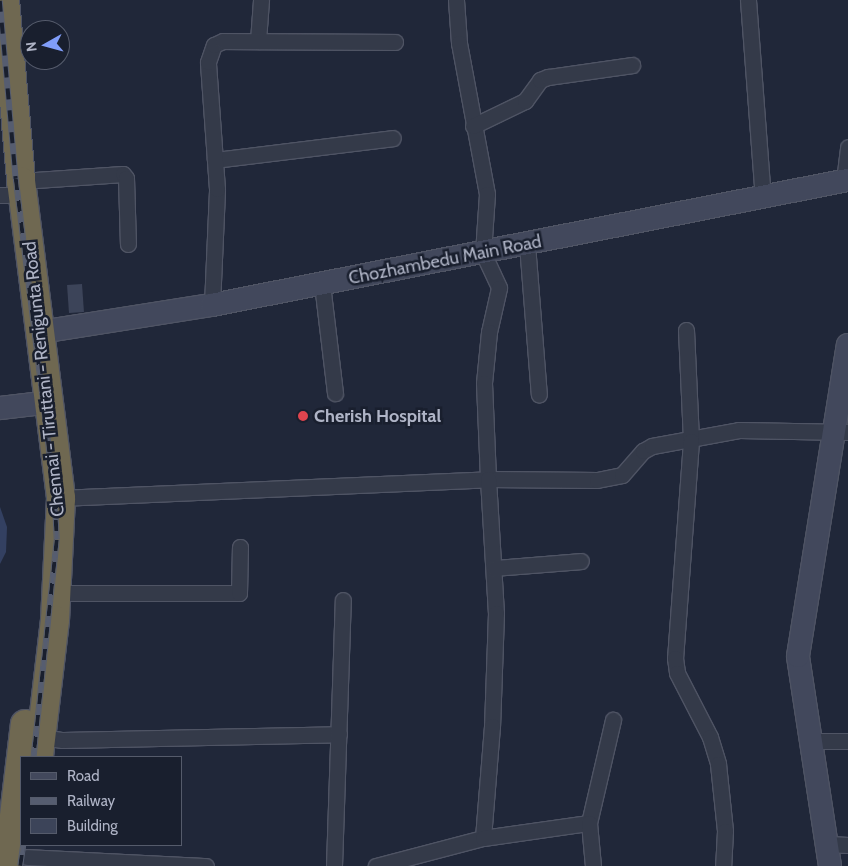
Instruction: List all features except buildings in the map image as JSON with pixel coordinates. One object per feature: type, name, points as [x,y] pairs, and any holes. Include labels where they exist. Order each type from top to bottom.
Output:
[{"type":"highway","name":"Chennai - Tiruttani - Renigunta Road","points":[[5,0],[11,153],[10,191],[42,404],[61,498],[57,593],[40,747]]},
{"type":"highway","name":"Chennai - Tiruttani - Renigunta Road","points":[[0,111],[11,153]]},
{"type":"highway","name":"Chennai - Tiruttani - Renigunta Road","points":[[10,191],[41,332],[45,498],[44,547],[25,756]]},
{"type":"highway","name":"Chennai - Tiruttani - Renigunta Road","points":[[16,853],[20,809]]},
{"type":"street","points":[[258,41],[261,0]]},
{"type":"street","points":[[456,0],[459,43],[487,194],[483,253],[499,288],[489,332],[484,383],[496,613],[493,707],[483,838]]},
{"type":"street","points":[[748,0],[763,198]]},
{"type":"street","points":[[212,305],[215,160],[208,54],[214,45],[223,41],[395,42]]},
{"type":"street","points":[[473,126],[525,101],[540,80],[548,77],[632,65]]},
{"type":"street","points":[[215,160],[393,138]]},
{"type":"street","points":[[847,185],[848,147]]},
{"type":"street","points":[[10,191],[123,174],[126,178],[128,244]]},
{"type":"street","name":"Chozhambedu Main Road","points":[[41,332],[212,305],[763,198],[847,185]]},
{"type":"street","points":[[527,244],[539,395]]},
{"type":"street","points":[[322,284],[335,393]]},
{"type":"street","points":[[686,330],[691,441],[675,658],[677,673],[710,737],[718,764],[725,831],[723,866]]},
{"type":"street","points":[[830,866],[837,845],[810,741],[798,656],[798,636],[841,432],[848,349]]},
{"type":"street","points":[[0,408],[42,404]]},
{"type":"street","points":[[61,498],[488,479],[597,480],[622,475],[643,451],[652,446],[691,441],[739,430],[841,432]]},
{"type":"street","points":[[57,593],[239,593],[240,547]]},
{"type":"street","points":[[494,568],[581,561]]},
{"type":"street","points":[[334,866],[340,734],[343,600]]},
{"type":"street","points":[[593,866],[589,823],[613,720]]},
{"type":"street","points":[[40,747],[62,740],[340,734]]},
{"type":"street","points":[[810,741],[848,741]]},
{"type":"street","points":[[376,866],[483,838],[589,823]]},
{"type":"street","points":[[16,853],[206,866]]},
{"type":"water","points":[[0,507],[7,527],[6,552],[0,564]]},
{"type":"railway","points":[[0,1],[16,179],[55,498],[57,540],[34,756]]},
{"type":"railway","points":[[20,866],[23,846]]},
{"type":"place","name":"Cherish Hospital","points":[[303,416]]}]
